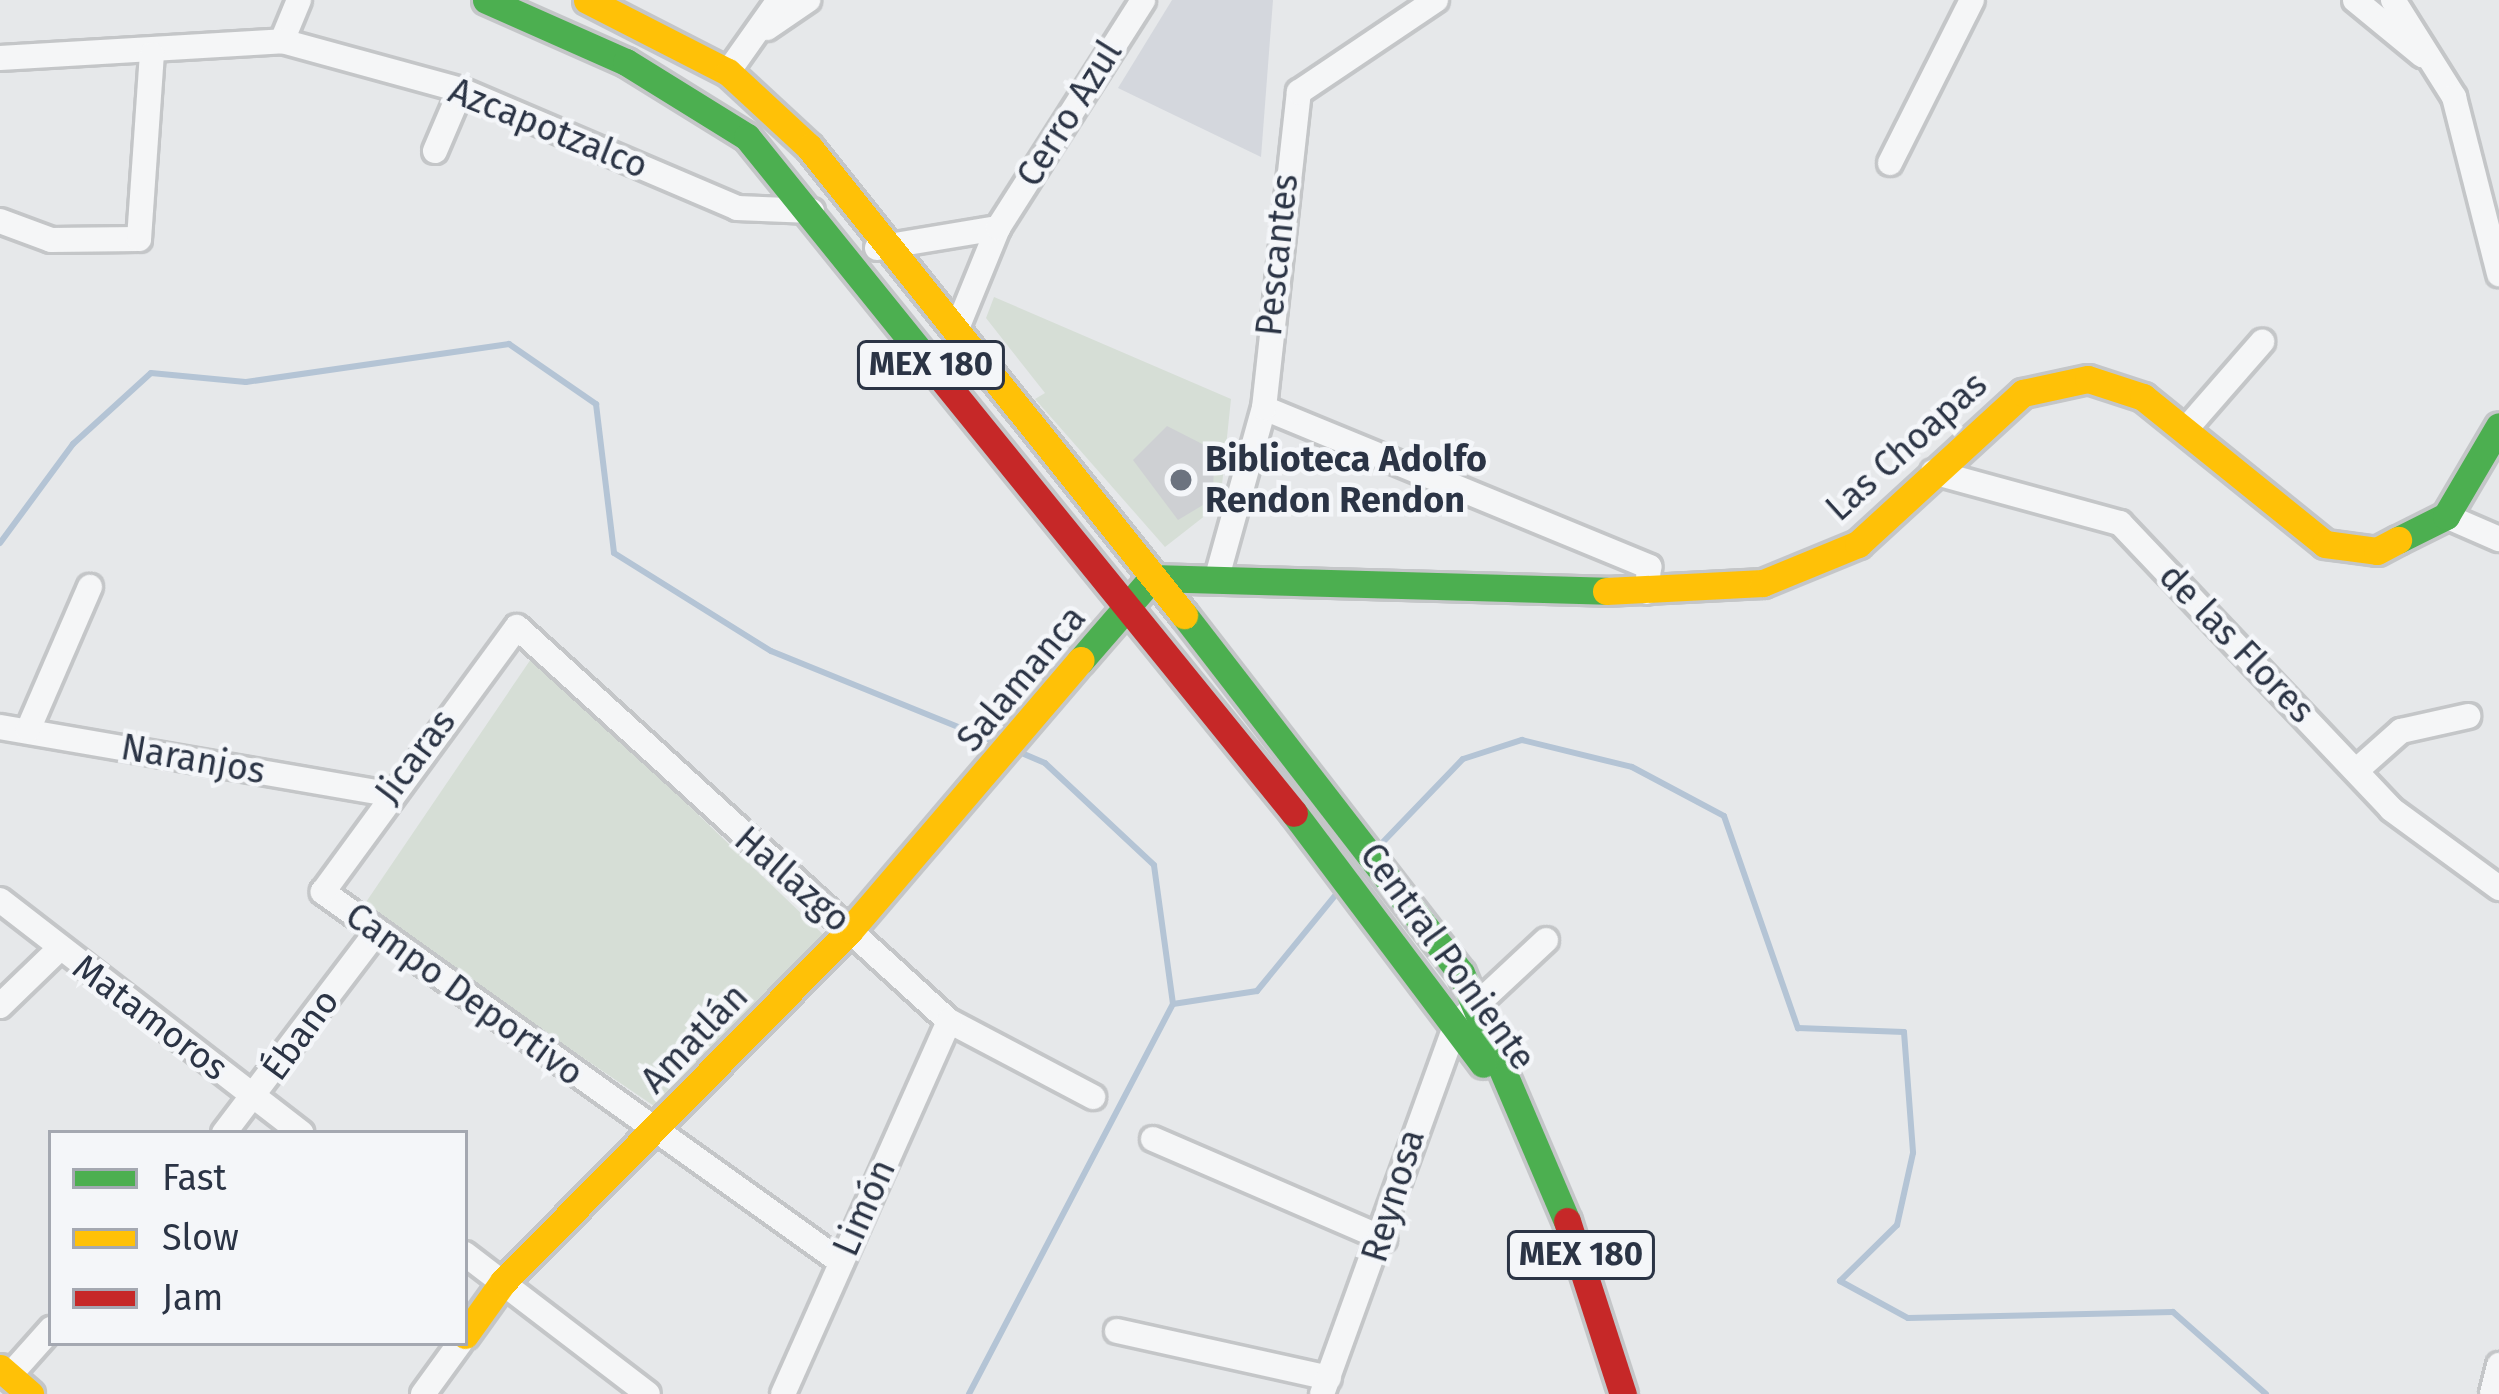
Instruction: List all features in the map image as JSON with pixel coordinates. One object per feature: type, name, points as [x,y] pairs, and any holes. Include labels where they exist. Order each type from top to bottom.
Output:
[{"type":"main road","name":"Central Poniente","points":[[487,0],[695,101],[813,211],[1124,615],[1395,938],[1465,1014]]},
{"type":"main road","name":"Central Poniente","points":[[587,0],[728,72],[888,243],[1421,910],[1465,1014],[1522,1121],[1583,1260],[1623,1394]]},
{"type":"main road","name":"Las Choapas","points":[[1152,578],[1647,592],[1813,569],[2023,393],[2057,380],[2117,386],[2186,429],[2325,544],[2377,551],[2446,516]]},
{"type":"main road","points":[[2446,516],[2499,426]]},
{"type":"main road","points":[[1124,615],[1152,578]]},
{"type":"main road","name":"Salamanca","points":[[976,791],[1124,615]]},
{"type":"main road","name":"Amatlán","points":[[468,1331],[503,1282],[850,930],[976,791]]},
{"type":"street","points":[[282,41],[298,0]]},
{"type":"street","points":[[767,28],[779,0]]},
{"type":"street","points":[[728,72],[767,28],[808,0]]},
{"type":"street","name":"Cerro Azul","points":[[958,326],[998,228],[1143,0]]},
{"type":"street","name":"Pescantes","points":[[1216,577],[1264,408],[1299,92],[1436,0]]},
{"type":"street","points":[[1890,163],[1972,0]]},
{"type":"street","points":[[2355,0],[2438,68]]},
{"type":"street","points":[[2393,0],[2438,68],[2499,274]]},
{"type":"street","name":"Azcapotzalco","points":[[0,58],[152,54],[282,41],[461,91],[737,208],[813,211]]},
{"type":"street","points":[[0,221],[51,240],[139,239],[152,54]]},
{"type":"street","points":[[434,151],[461,91]]},
{"type":"street","name":"Cerro Azul","points":[[850,260],[888,243],[998,228]]},
{"type":"street","points":[[2186,429],[2262,343]]},
{"type":"street","points":[[1264,408],[1649,566],[1647,592]]},
{"type":"street","name":"de las Flores","points":[[1933,472],[2120,523],[2357,770],[2499,888]]},
{"type":"street","points":[[2446,516],[2499,538]]},
{"type":"street","points":[[28,730],[90,587]]},
{"type":"street","name":"Jicaras","points":[[323,892],[386,794],[517,627]]},
{"type":"street","name":"Hallazgo","points":[[517,627],[949,1022],[1093,1097]]},
{"type":"street","points":[[2357,770],[2401,731],[2468,716]]},
{"type":"street","name":"Naranjos","points":[[0,727],[386,794]]},
{"type":"street","name":"Campo Deportivo","points":[[323,892],[375,934],[841,1262]]},
{"type":"street","name":"Matamoros","points":[[0,899],[298,1130]]},
{"type":"street","name":"Ébano","points":[[227,1130],[375,934]]},
{"type":"street","points":[[1465,1014],[1546,940]]},
{"type":"street","points":[[0,1006],[60,949]]},
{"type":"street","name":"Reynosa","points":[[1325,1386],[1465,1014]]},
{"type":"street","name":"Limón","points":[[783,1394],[949,1022]]},
{"type":"street","points":[[1153,1139],[1384,1239]]},
{"type":"street","points":[[468,1256],[648,1394]]},
{"type":"street","points":[[1117,1331],[1325,1386]]},
{"type":"street","points":[[13,1379],[48,1333]]},
{"type":"street","points":[[423,1394],[458,1346]]},
{"type":"street","points":[[2492,1394],[2499,1365]]},
{"type":"shaded area","points":[[1172,0],[1273,0],[1261,157],[1118,88]]},
{"type":"shaded area","points":[[994,297],[1231,399],[1220,504],[1165,547],[1035,399],[1045,393],[986,318]]},
{"type":"shaded area","points":[[533,656],[832,943],[660,1110],[362,908]]},
{"type":"building","name":"Biblioteca Adolfo Rendon Rendon","points":[[1167,426],[1214,450],[1213,499],[1178,520],[1133,460]]},
{"type":"waterway","points":[[0,543],[73,444],[151,373],[246,382],[509,344],[596,404],[614,553],[771,651],[995,742]]},
{"type":"waterway","points":[[1383,842],[1463,759],[1522,740],[1632,767],[1724,816],[1798,1028],[1904,1032],[1913,1153],[1897,1225],[1840,1281],[1908,1318],[2173,1312],[2266,1394]]},
{"type":"waterway","points":[[969,1394],[1173,1004],[1154,865],[1045,763],[1019,752]]},
{"type":"waterway","points":[[1173,1004],[1257,991],[1338,892]]},
{"type":"traffic: fast","points":[[486,0],[626,62],[747,137],[921,353]]},
{"type":"traffic: fast","points":[[2398,540],[2446,516],[2499,426]]},
{"type":"traffic: fast","points":[[1081,660],[1152,578],[1606,591]]},
{"type":"traffic: fast","points":[[1184,615],[1461,973],[1567,1221]]},
{"type":"traffic: fast","points":[[1294,813],[1483,1064]]},
{"type":"traffic: slow","points":[[587,0],[728,72],[809,147],[1184,615]]},
{"type":"traffic: slow","points":[[1606,591],[1763,583],[1858,544],[2023,393],[2088,379],[2143,397],[2325,544],[2377,551],[2398,540]]},
{"type":"traffic: slow","points":[[468,1331],[503,1282],[850,930],[1081,660]]},
{"type":"traffic: slow","points":[[0,1368],[30,1394]]},
{"type":"traffic: jam","points":[[921,353],[1294,813]]},
{"type":"traffic: jam","points":[[1567,1221],[1623,1394]]},
{"type":"place","name":"Biblioteca Adolfo Rendon Rendon","points":[[1181,480]]}]
